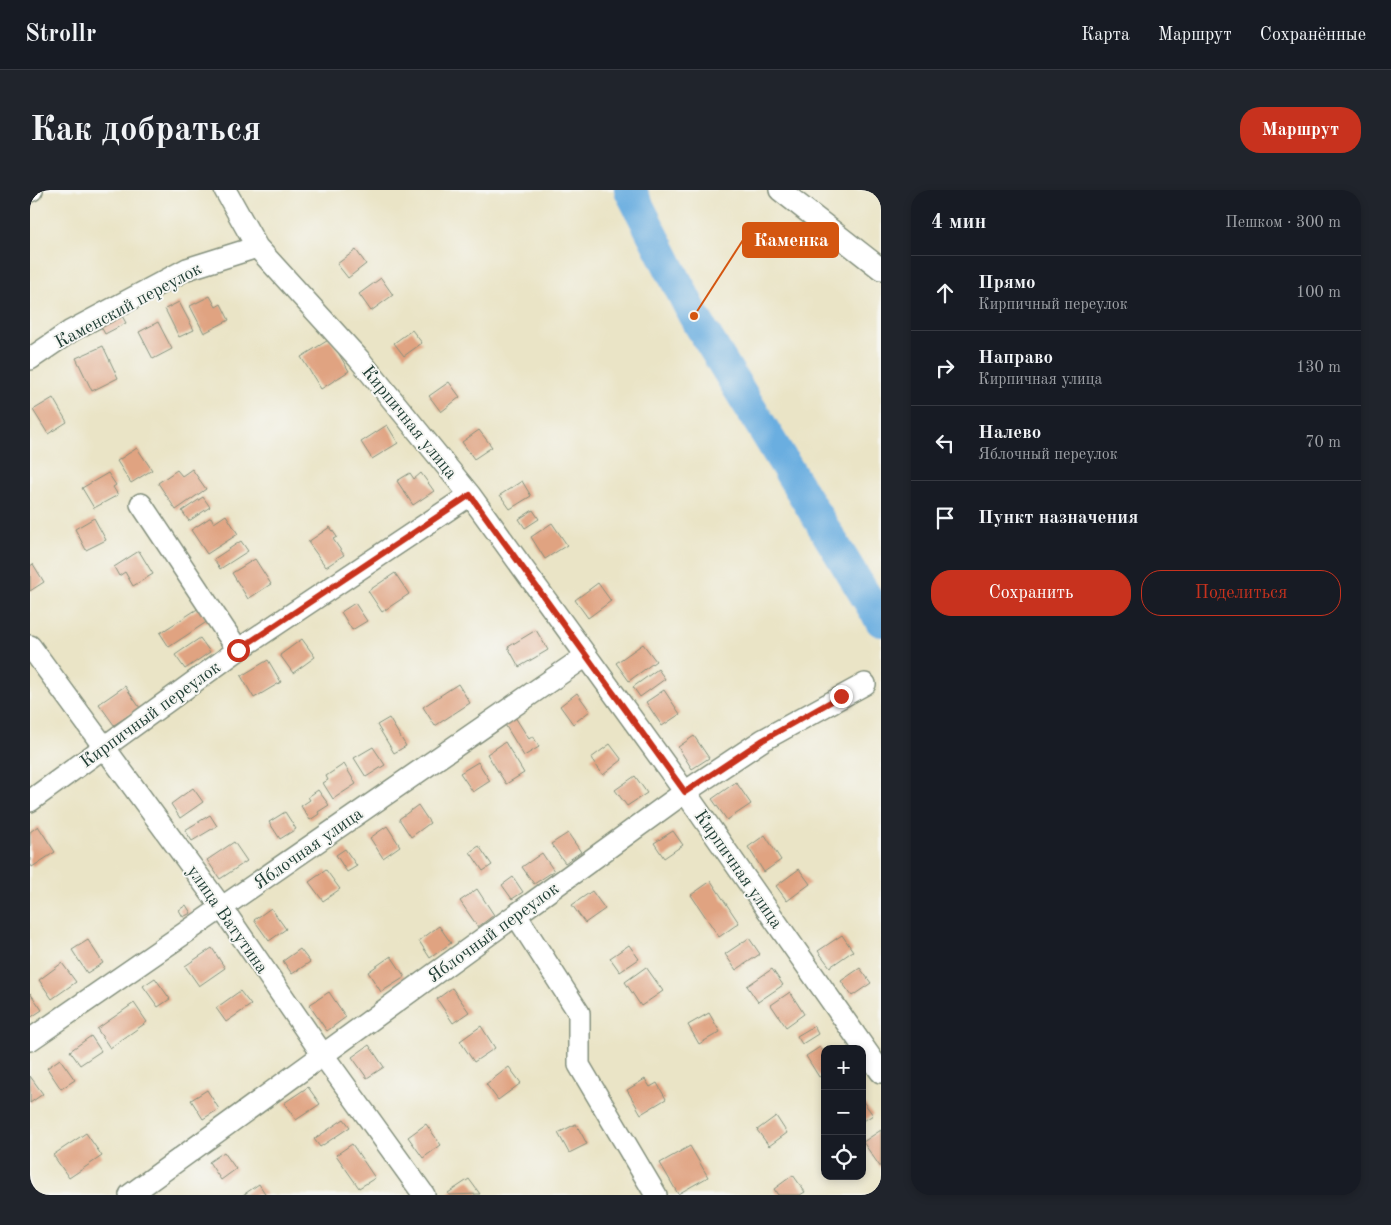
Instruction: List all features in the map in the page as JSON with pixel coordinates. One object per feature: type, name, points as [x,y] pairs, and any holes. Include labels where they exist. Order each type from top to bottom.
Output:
[{"type":"street","name":"Кирпичная улица","points":[[224,190],[256,247],[359,359],[470,495],[685,792],[881,1072]]},
{"type":"street","points":[[780,190],[881,268]]},
{"type":"street","name":"Каменский переулок","points":[[30,359],[71,331],[187,269],[256,247]]},
{"type":"street","name":"Кирпичный переулок","points":[[30,801],[238,650],[470,495]]},
{"type":"street","points":[[141,504],[238,650]]},
{"type":"street","name":"улица Ватутина","points":[[30,646],[222,908],[323,1055],[424,1195]]},
{"type":"street","name":"Яблочная улица","points":[[30,1040],[586,656]]},
{"type":"street","name":"Яблочный переулок","points":[[130,1195],[685,792],[763,740],[865,684]]},
{"type":"street","points":[[516,915],[579,1013],[579,1065],[656,1195]]},
{"type":"building","points":[[356,250],[366,264],[348,278],[337,264]]},
{"type":"building","points":[[381,278],[393,295],[371,311],[359,294]]},
{"type":"building","points":[[210,296],[216,307],[221,304],[229,320],[204,333],[190,306]]},
{"type":"building","points":[[179,302],[194,330],[179,337],[165,309]]},
{"type":"building","points":[[121,314],[126,323],[105,334],[100,325]]},
{"type":"building","points":[[158,322],[172,349],[153,359],[139,332]]},
{"type":"building","points":[[412,330],[422,343],[404,356],[394,343]]},
{"type":"building","points":[[330,339],[349,371],[321,389],[301,357]]},
{"type":"building","points":[[103,346],[118,378],[92,391],[76,358]]},
{"type":"building","points":[[449,382],[460,397],[441,412],[429,396]]},
{"type":"building","points":[[53,398],[67,422],[48,434],[33,410]]},
{"type":"building","points":[[387,425],[398,443],[372,459],[361,442]]},
{"type":"building","points":[[479,430],[492,447],[474,459],[462,442]]},
{"type":"building","points":[[137,448],[152,470],[131,483],[117,461]]},
{"type":"building","points":[[192,469],[206,489],[176,510],[158,483],[177,470],[182,476]]},
{"type":"building","points":[[108,473],[116,485],[113,487],[118,495],[94,508],[82,488]]},
{"type":"building","points":[[410,473],[414,479],[421,473],[434,491],[413,505],[397,481]]},
{"type":"building","points":[[522,481],[531,496],[510,509],[500,495]]},
{"type":"building","points":[[203,497],[210,507],[189,521],[182,511]]},
{"type":"building","points":[[533,510],[539,519],[525,528],[519,519]]},
{"type":"building","points":[[226,515],[238,534],[207,554],[191,530],[211,517],[214,523]]},
{"type":"building","points":[[94,518],[106,540],[86,550],[75,529]]},
{"type":"building","points":[[552,523],[567,545],[545,559],[531,537]]},
{"type":"building","points":[[330,527],[337,537],[333,539],[344,555],[326,567],[308,542]]},
{"type":"building","points":[[241,541],[248,551],[220,569],[214,559]]},
{"type":"building","points":[[139,551],[153,574],[133,586],[125,572],[119,576],[114,567]]},
{"type":"building","points":[[255,559],[271,584],[248,599],[232,573]]},
{"type":"building","points":[[33,564],[44,582],[30,591],[30,566]]},
{"type":"building","points":[[395,573],[409,594],[382,612],[368,591]]},
{"type":"building","points":[[598,583],[611,601],[588,618],[575,600]]},
{"type":"building","points":[[355,603],[367,621],[352,630],[341,612]]},
{"type":"building","points":[[199,608],[208,621],[169,647],[160,633]]},
{"type":"building","points":[[536,630],[548,650],[519,667],[508,647]]},
{"type":"building","points":[[200,638],[210,652],[185,669],[175,655]]},
{"type":"building","points":[[302,639],[315,657],[293,673],[280,655]]},
{"type":"building","points":[[643,644],[656,661],[629,681],[616,663]]},
{"type":"building","points":[[268,660],[281,682],[254,698],[241,676]]},
{"type":"building","points":[[658,669],[665,679],[640,697],[633,687]]},
{"type":"building","points":[[458,684],[470,703],[435,726],[423,707]]},
{"type":"building","points":[[125,686],[140,708],[114,725],[99,704]]},
{"type":"building","points":[[664,690],[680,714],[662,726],[646,702]]},
{"type":"building","points":[[577,693],[590,711],[573,724],[560,706]]},
{"type":"building","points":[[515,717],[529,739],[533,736],[539,747],[524,756],[504,723]]},
{"type":"building","points":[[389,718],[406,746],[394,753],[377,725]]},
{"type":"building","points":[[694,736],[709,758],[692,769],[678,747]]},
{"type":"building","points":[[505,742],[524,773],[506,784],[487,754]]},
{"type":"building","points":[[610,744],[622,760],[603,775],[591,758]]},
{"type":"building","points":[[373,747],[385,765],[366,777],[354,758]]},
{"type":"building","points":[[478,762],[490,781],[473,792],[460,773]]},
{"type":"building","points":[[344,764],[356,784],[333,799],[323,783],[328,780],[326,776]]},
{"type":"building","points":[[635,776],[647,793],[627,806],[615,790]]},
{"type":"building","points":[[736,782],[751,804],[727,820],[712,799]]},
{"type":"building","points":[[193,788],[203,802],[180,818],[171,804]]},
{"type":"building","points":[[318,790],[329,805],[310,820],[301,806],[310,800],[308,797]]},
{"type":"building","points":[[418,805],[430,823],[411,837],[399,819]]},
{"type":"building","points":[[285,812],[296,829],[280,839],[269,822]]},
{"type":"building","points":[[210,815],[217,826],[192,841],[185,830]]},
{"type":"building","points":[[38,826],[55,852],[32,867],[30,863],[30,832]]},
{"type":"building","points":[[387,826],[400,846],[383,858],[370,838]]},
{"type":"building","points":[[673,831],[683,845],[664,858],[654,843]]},
{"type":"building","points":[[568,833],[581,852],[565,863],[551,844]]},
{"type":"building","points":[[765,835],[781,860],[764,872],[748,847]]},
{"type":"building","points":[[234,842],[247,861],[220,879],[207,860]]},
{"type":"building","points":[[479,846],[492,865],[483,871],[470,852]]},
{"type":"building","points":[[345,849],[357,866],[347,872],[336,855]]},
{"type":"building","points":[[542,853],[554,871],[534,884],[522,867]]},
{"type":"building","points":[[799,869],[810,884],[787,901],[776,886]]},
{"type":"building","points":[[326,870],[340,889],[323,901],[309,882]]},
{"type":"building","points":[[513,877],[523,892],[512,899],[502,885]]},
{"type":"building","points":[[711,881],[739,923],[719,937],[691,895]]},
{"type":"building","points":[[477,889],[494,915],[478,927],[460,901]]},
{"type":"building","points":[[592,891],[605,909],[585,923],[572,905]]},
{"type":"building","points":[[186,905],[191,913],[183,917],[179,910]]},
{"type":"building","points":[[271,908],[286,929],[269,941],[254,920]]},
{"type":"building","points":[[439,926],[451,943],[430,958],[419,941]]},
{"type":"building","points":[[842,935],[853,951],[830,967],[818,951]]},
{"type":"building","points":[[749,938],[760,954],[736,970],[725,954]]},
{"type":"building","points":[[88,940],[103,963],[87,973],[72,950]]},
{"type":"building","points":[[629,945],[639,959],[620,972],[610,958]]},
{"type":"building","points":[[212,948],[225,968],[199,986],[185,966]]},
{"type":"building","points":[[300,949],[310,962],[292,974],[283,961]]},
{"type":"building","points":[[391,956],[405,977],[381,992],[368,972]]},
{"type":"building","points":[[62,963],[76,982],[52,999],[39,980]]},
{"type":"building","points":[[646,967],[663,991],[641,1006],[625,982]]},
{"type":"building","points":[[860,968],[871,983],[852,996],[841,981]]},
{"type":"building","points":[[772,969],[783,985],[758,1002],[747,986]]},
{"type":"building","points":[[155,978],[170,999],[158,1007],[143,986]]},
{"type":"building","points":[[452,988],[469,1012],[453,1023],[437,999]]},
{"type":"building","points":[[240,991],[251,1005],[226,1022],[216,1008]]},
{"type":"building","points":[[329,992],[346,1017],[327,1031],[309,1005]]},
{"type":"building","points":[[790,992],[804,1014],[786,1027],[771,1005]]},
{"type":"building","points":[[30,993],[42,1010],[30,1018]]},
{"type":"building","points":[[134,1003],[147,1022],[110,1048],[97,1029]]},
{"type":"building","points":[[709,1013],[720,1032],[699,1044],[688,1025]]},
{"type":"building","points":[[481,1026],[495,1048],[474,1062],[460,1041]]},
{"type":"building","points":[[814,1026],[818,1034],[802,1044],[797,1036]]},
{"type":"building","points":[[91,1036],[101,1051],[80,1065],[70,1051]]},
{"type":"building","points":[[369,1045],[384,1067],[367,1078],[352,1057]]},
{"type":"building","points":[[820,1047],[821,1048],[821,1076],[819,1077],[806,1056]]},
{"type":"building","points":[[60,1059],[75,1080],[61,1089],[47,1068]]},
{"type":"building","points":[[509,1067],[521,1083],[498,1100],[486,1084]]},
{"type":"building","points":[[30,1076],[43,1094],[30,1103]]},
{"type":"building","points":[[645,1079],[650,1087],[657,1083],[666,1099],[641,1114],[627,1090]]},
{"type":"building","points":[[308,1087],[320,1104],[296,1120],[284,1103]]},
{"type":"building","points":[[207,1090],[219,1109],[203,1119],[191,1100]]},
{"type":"building","points":[[866,1105],[873,1115],[866,1119]]},
{"type":"building","points":[[776,1116],[787,1133],[769,1146],[757,1130]]},
{"type":"building","points":[[344,1119],[350,1127],[320,1147],[314,1139]]},
{"type":"building","points":[[426,1124],[441,1145],[423,1158],[408,1137]]},
{"type":"building","points":[[576,1124],[587,1144],[569,1153],[558,1133]]},
{"type":"building","points":[[881,1130],[881,1168],[866,1146],[866,1140]]},
{"type":"building","points":[[86,1133],[102,1156],[69,1178],[53,1155]]},
{"type":"building","points":[[352,1144],[375,1178],[359,1188],[336,1155]]},
{"type":"building","points":[[690,1146],[708,1177],[678,1194],[660,1163]]},
{"type":"building","points":[[224,1152],[236,1169],[221,1180],[209,1162]]},
{"type":"building","points":[[793,1175],[805,1192],[800,1195],[778,1195],[774,1189]]},
{"type":"building","points":[[469,1179],[480,1194],[449,1195],[448,1193]]},
{"type":"building","points":[[259,1184],[266,1195],[243,1195]]},
{"type":"waterway","points":[[630,190],[694,316],[881,621]]},
{"type":"place","name":"Каменка","points":[[694,316]]},
{"type":"route","points":[[238,650],[470,495],[685,792],[763,740],[841,696]]}]
